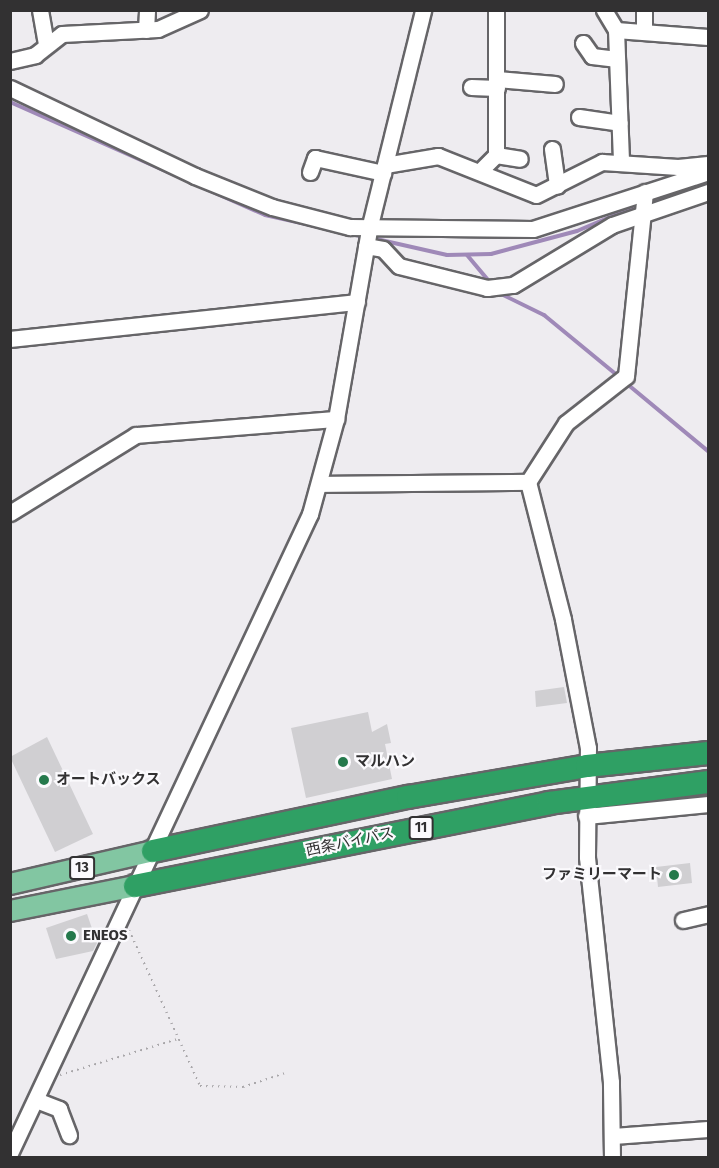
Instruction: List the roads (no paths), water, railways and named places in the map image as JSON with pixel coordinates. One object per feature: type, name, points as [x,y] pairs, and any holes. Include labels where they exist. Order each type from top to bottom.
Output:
[{"type":"highway","name":"11","points":[[153,851],[408,797],[587,766],[708,753]]},
{"type":"highway","name":"西条バイパス","points":[[135,886],[585,807],[708,782]]},
{"type":"main road","name":"13","points":[[10,884],[153,851]]},
{"type":"main road","name":"13","points":[[10,911],[135,886]]},
{"type":"street","points":[[40,10],[46,43]]},
{"type":"street","points":[[146,30],[147,10]]},
{"type":"street","points":[[10,61],[35,55],[46,43],[71,33],[146,30],[200,10]]},
{"type":"street","points":[[10,1153],[120,923],[320,484],[336,419],[368,238],[423,10]]},
{"type":"street","points":[[480,171],[496,155],[496,10]]},
{"type":"street","points":[[604,10],[616,30],[621,160]]},
{"type":"street","points":[[644,10],[644,32]]},
{"type":"street","points":[[616,30],[708,37]]},
{"type":"street","points":[[583,43],[591,56],[617,59]]},
{"type":"street","points":[[471,87],[497,84],[555,84]]},
{"type":"street","points":[[10,88],[261,203],[368,238],[399,266],[487,288],[513,285],[644,203],[708,172]]},
{"type":"street","points":[[579,117],[620,123]]},
{"type":"street","points":[[552,149],[557,186]]},
{"type":"street","points":[[310,172],[315,158],[325,153],[384,169],[426,155],[480,171],[526,194],[545,194],[586,167],[621,160],[678,167],[708,164]]},
{"type":"street","points":[[496,155],[520,159]]},
{"type":"street","points":[[368,238],[533,229],[644,203],[708,192]]},
{"type":"street","points":[[612,1158],[613,1137],[585,807],[587,766],[563,619],[528,482],[566,423],[626,376],[644,203]]},
{"type":"street","points":[[10,339],[357,302]]},
{"type":"street","points":[[10,513],[136,435],[336,419]]},
{"type":"street","points":[[320,484],[528,482]]},
{"type":"street","points":[[585,807],[708,804]]},
{"type":"street","points":[[683,920],[708,914]]},
{"type":"street","points":[[36,1100],[59,1109],[69,1135]]},
{"type":"street","points":[[613,1137],[708,1129]]},
{"type":"waterway","points":[[10,102],[265,215],[364,237]]},
{"type":"waterway","points":[[648,202],[708,182]]},
{"type":"waterway","points":[[372,238],[447,255],[491,254],[577,231],[641,204]]},
{"type":"waterway","points":[[467,255],[491,284]]},
{"type":"waterway","points":[[495,291],[544,315],[618,376]]},
{"type":"waterway","points":[[626,383],[708,451]]},
{"type":"place","name":"マルハン","points":[[343,762]]},
{"type":"place","name":"オートバックス","points":[[44,780]]},
{"type":"place","name":"ファミリーマート","points":[[674,875]]},
{"type":"place","name":"ENEOS","points":[[71,936]]}]
